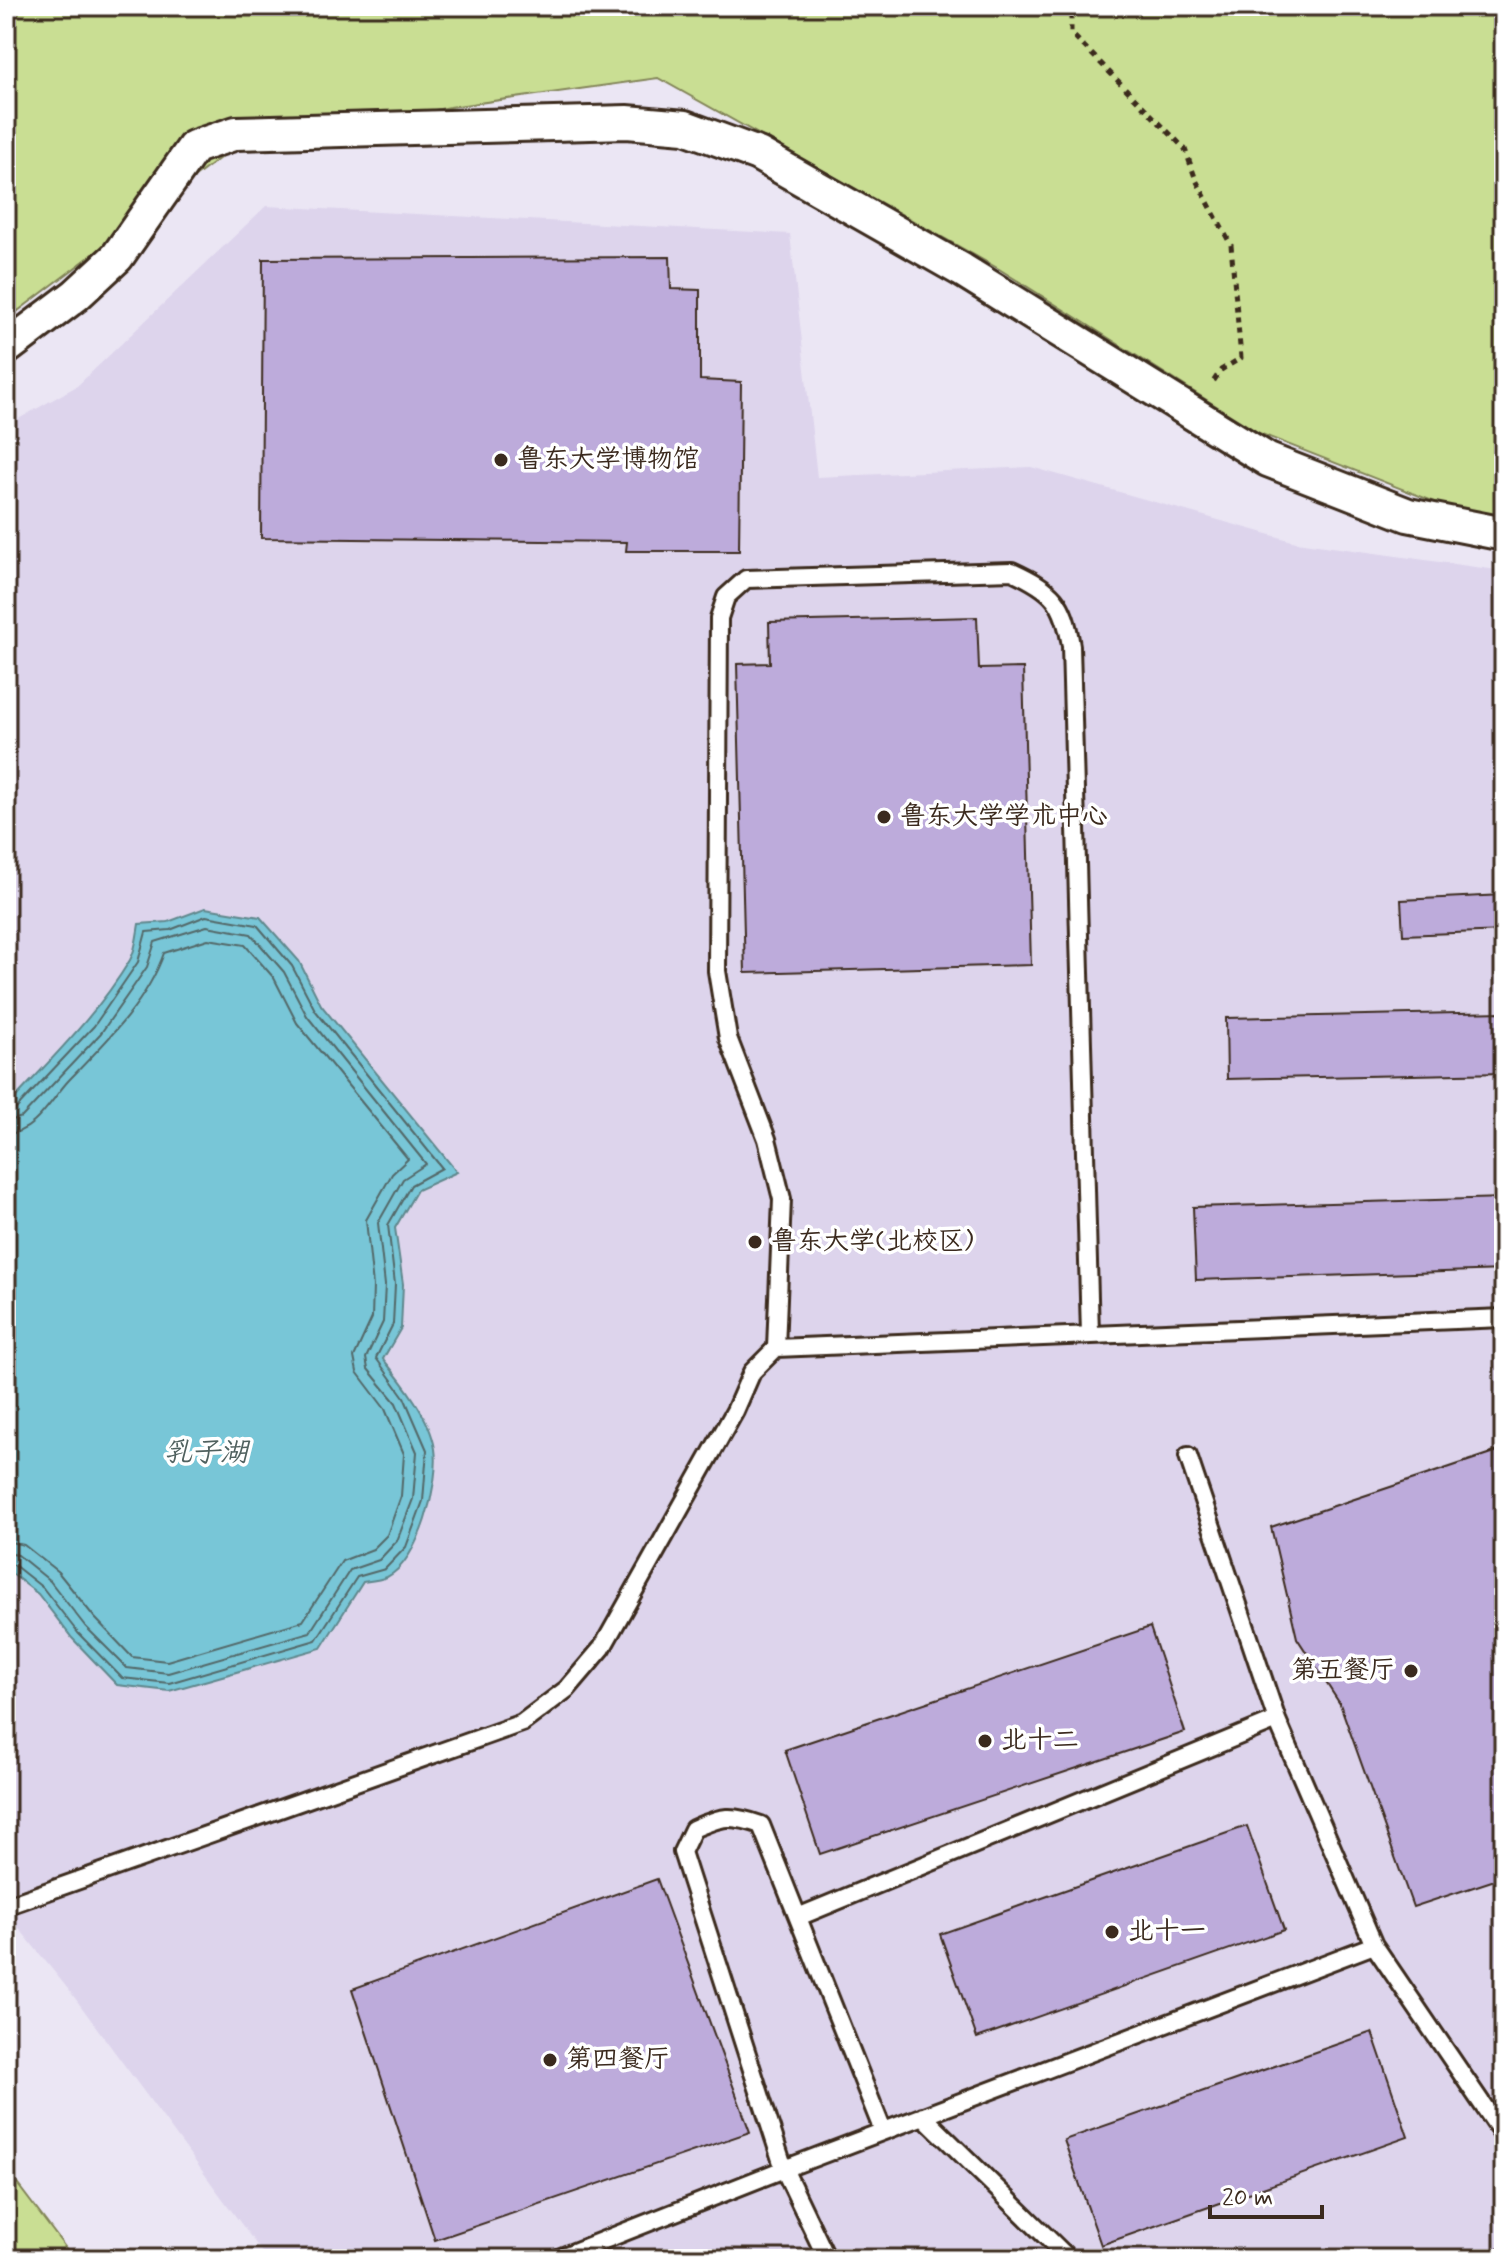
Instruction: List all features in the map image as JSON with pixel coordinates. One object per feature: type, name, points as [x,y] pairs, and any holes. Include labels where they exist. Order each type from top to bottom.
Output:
[{"type":"street","points":[[6,348],[76,295],[117,257],[194,147],[236,133],[627,122],[685,127],[758,154],[962,270],[1268,460],[1408,515],[1504,534]]},
{"type":"lane","points":[[776,1348],[782,1199],[767,1139],[728,1038],[715,938],[719,618],[726,597],[746,579],[1012,571],[1044,585],[1066,612],[1072,662],[1090,1334]]},
{"type":"lane","points":[[6,1906],[522,1723],[567,1689],[602,1648],[735,1411],[752,1372],[776,1348],[1504,1318]]},
{"type":"lane","points":[[1188,1456],[1277,1720],[1374,1945],[1504,2136]]},
{"type":"lane","points":[[798,1917],[1277,1720]]},
{"type":"lane","points":[[827,2259],[784,2169],[682,1852],[693,1829],[734,1815],[761,1825],[883,2131]]},
{"type":"lane","points":[[556,2259],[1374,1945]]},
{"type":"lane","points":[[923,2116],[1069,2259]]},
{"type":"path","points":[[1081,6],[1071,17],[1071,33],[1185,149],[1196,180],[1231,245],[1241,358],[1221,370],[1192,412]]},
{"type":"shaded area","name":"鲁东大学(北校区)","points":[[266,206],[790,234],[817,477],[1031,467],[1296,542],[1504,571],[1504,2259],[267,2259],[72,1994],[6,1912],[6,426],[77,386]]},
{"type":"green space","points":[[6,6],[1504,6],[1504,529],[1259,433],[999,269],[658,78],[450,107],[228,152],[6,320]]},
{"type":"green space","points":[[6,2169],[74,2259],[6,2259]]},
{"type":"water","name":"乳子湖","points":[[205,908],[260,917],[299,961],[321,1005],[457,1172],[417,1190],[395,1228],[403,1284],[401,1328],[383,1359],[422,1413],[435,1449],[434,1481],[418,1539],[398,1569],[387,1577],[363,1582],[321,1648],[169,1691],[117,1685],[72,1638],[38,1594],[6,1569],[6,1108],[103,1000],[132,956],[139,924],[168,922]]},
{"type":"building","name":"鲁东大学博物馆","points":[[670,257],[671,289],[700,290],[700,380],[741,382],[739,551],[626,551],[627,542],[261,538],[263,259]]},
{"type":"building","name":"鲁东大学学术中心","points":[[977,617],[979,669],[1023,668],[1031,965],[745,973],[737,664],[770,663],[769,622]]},
{"type":"building","points":[[1504,895],[1504,931],[1403,935],[1401,900]]},
{"type":"building","points":[[1504,1012],[1504,1073],[1227,1079],[1226,1018]]},
{"type":"building","points":[[1504,1198],[1504,1270],[1196,1280],[1193,1207]]},
{"type":"building","name":"第五餐厅","points":[[1504,1449],[1504,1877],[1413,1907],[1340,1704],[1297,1638],[1271,1527]]},
{"type":"building","name":"北十二","points":[[1150,1627],[1185,1732],[820,1854],[785,1750]]},
{"type":"building","name":"北十一","points":[[1247,1826],[1284,1930],[977,2038],[940,1934]]},
{"type":"building","name":"第四餐厅","points":[[657,1879],[750,2132],[435,2240],[352,1989]]},
{"type":"building","points":[[1372,2032],[1408,2137],[1101,2245],[1064,2140]]},
{"type":"building","points":[[1504,2248],[1504,2259],[1388,2259]]},
{"type":"place","name":"鲁东大学博物馆","points":[[501,460]]},
{"type":"place","name":"鲁东大学学术中心","points":[[884,817]]},
{"type":"place","name":"鲁东大学(北校区)","points":[[755,1242]]},
{"type":"place","name":"第五餐厅","points":[[1411,1671]]},
{"type":"place","name":"北十二","points":[[985,1741]]},
{"type":"place","name":"北十一","points":[[1112,1932]]},
{"type":"place","name":"第四餐厅","points":[[550,2060]]}]
